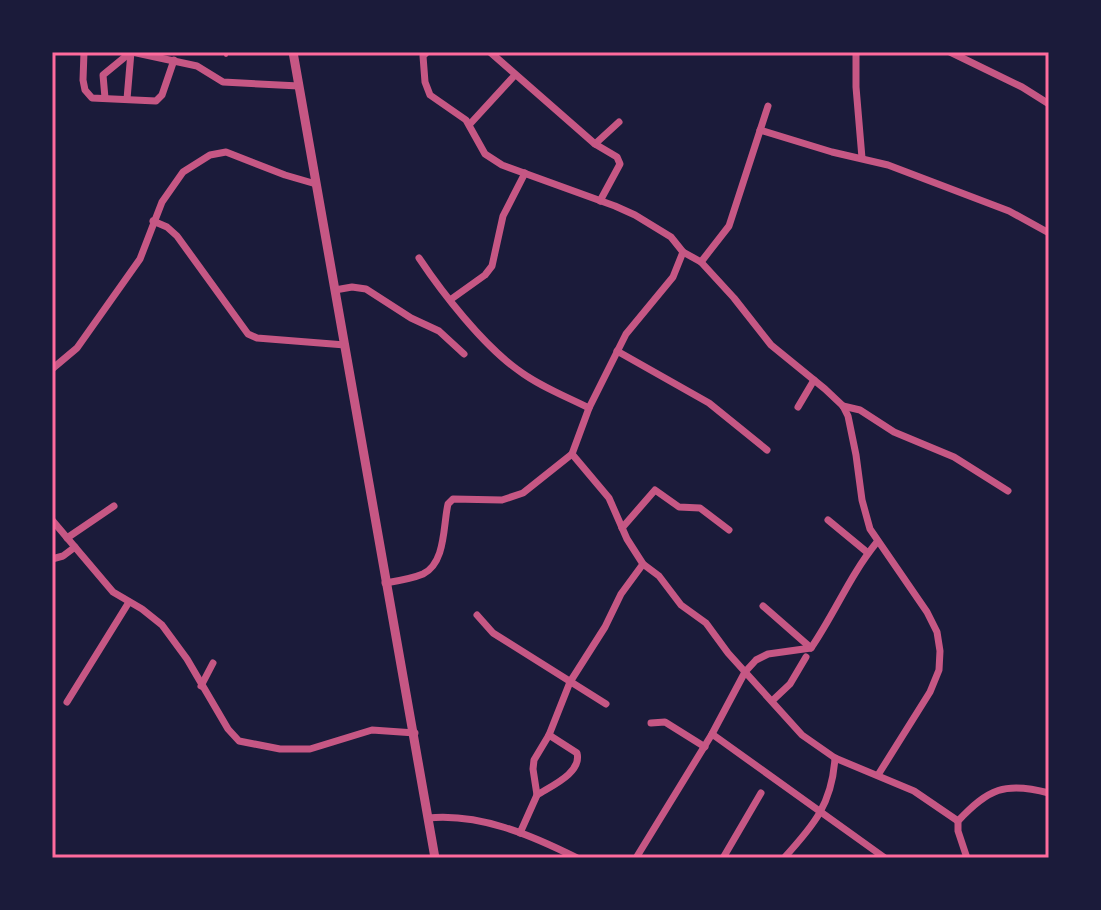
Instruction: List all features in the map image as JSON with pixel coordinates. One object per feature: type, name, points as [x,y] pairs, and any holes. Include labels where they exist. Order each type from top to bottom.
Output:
[{"type":"street","points":[[84,52],[85,90],[94,99],[153,102],[159,99],[174,60]]},
{"type":"street","points":[[105,98],[103,75],[131,52],[197,66],[223,82],[299,86]]},
{"type":"street","points":[[127,99],[131,52]]},
{"type":"street","points":[[293,52],[435,858]]},
{"type":"street","points":[[490,52],[595,144],[617,157],[620,162],[600,201]]},
{"type":"street","points":[[856,52],[862,158]]},
{"type":"street","points":[[950,52],[1022,87],[1049,104]]},
{"type":"street","points":[[423,53],[425,82],[430,95],[470,124],[485,154],[502,165],[635,215],[671,237],[683,252],[701,262],[771,345],[843,406],[848,416],[866,518],[877,542],[891,557],[927,612],[937,632],[940,660],[930,692],[878,775]]},
{"type":"street","points":[[470,124],[515,75]]},
{"type":"street","points":[[701,262],[729,226],[768,106]]},
{"type":"street","points":[[595,144],[619,122]]},
{"type":"street","points":[[760,130],[918,175],[997,206],[1049,233]]},
{"type":"street","points":[[52,369],[77,348],[125,282],[140,259],[162,202],[183,172],[203,158],[218,153],[233,154],[316,184]]},
{"type":"street","points":[[450,300],[485,275],[492,266],[503,216],[525,173]]},
{"type":"street","points":[[153,221],[177,236],[248,334],[257,338],[345,345]]},
{"type":"street","points":[[385,583],[423,574],[434,565],[451,501],[502,500],[523,493],[572,454],[589,408],[617,351],[632,325],[673,277],[683,252]]},
{"type":"street","points":[[419,258],[450,300],[516,369],[589,408]]},
{"type":"street","points":[[335,290],[352,287],[366,289],[411,318],[439,331],[464,354]]},
{"type":"street","points":[[617,351],[709,403],[767,450]]},
{"type":"street","points":[[798,407],[814,380]]},
{"type":"street","points":[[843,406],[867,414],[894,432],[954,457],[1008,491]]},
{"type":"street","points":[[572,454],[609,498],[643,564],[659,576],[681,605],[706,623],[802,735],[835,758],[914,791],[958,821]]},
{"type":"street","points":[[622,528],[655,490],[679,507],[700,508],[729,530]]},
{"type":"street","points":[[67,538],[114,506]]},
{"type":"street","points":[[52,520],[113,592],[162,625],[187,659],[228,729],[239,741],[280,749],[310,749],[372,730],[415,733]]},
{"type":"street","points":[[828,520],[868,553]]},
{"type":"street","points":[[636,858],[705,747],[745,672],[756,660],[768,654],[811,648],[851,576],[877,542]]},
{"type":"street","points":[[52,559],[63,556],[75,547]]},
{"type":"street","points":[[520,833],[537,795],[533,764],[549,735],[570,682],[605,627],[621,594],[643,564]]},
{"type":"street","points":[[67,702],[129,602]]},
{"type":"street","points":[[763,606],[811,648]]},
{"type":"street","points":[[477,615],[493,633],[606,704]]},
{"type":"street","points":[[772,701],[790,684],[806,657]]},
{"type":"street","points":[[201,686],[213,663]]},
{"type":"street","points":[[651,723],[665,722],[705,747]]},
{"type":"street","points":[[712,734],[885,858]]},
{"type":"street","points":[[537,795],[564,778],[578,760],[577,753],[549,735]]},
{"type":"street","points":[[784,858],[822,812],[832,787],[835,758]]},
{"type":"street","points":[[967,858],[958,821],[986,795],[1017,786],[1049,793]]},
{"type":"street","points":[[723,858],[761,793]]},
{"type":"street","points":[[428,818],[454,816],[478,820],[545,842],[577,858]]}]
